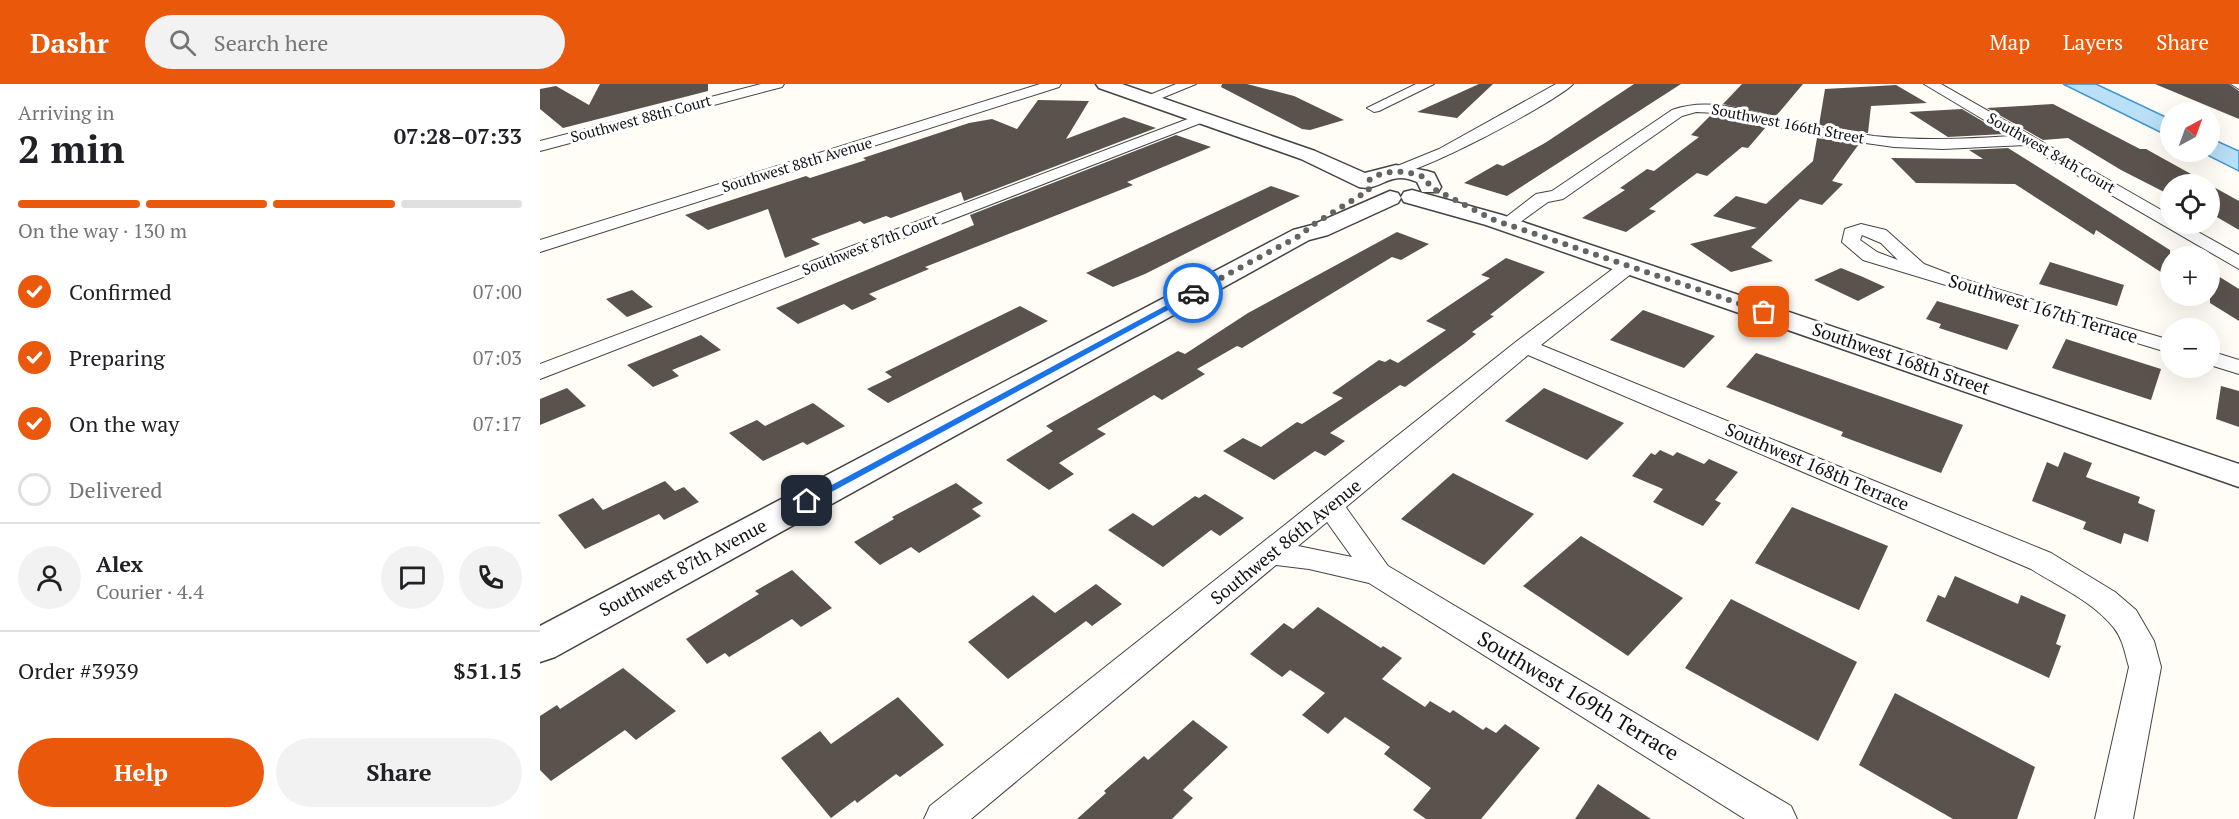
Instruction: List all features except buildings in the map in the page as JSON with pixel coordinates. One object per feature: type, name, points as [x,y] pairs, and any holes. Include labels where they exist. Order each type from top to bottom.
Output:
[{"type":"street","name":"Southwest 88th Court","points":[[540,146],[777,84]]},
{"type":"street","name":"Southwest 88th Avenue","points":[[540,246],[1054,84]]},
{"type":"street","name":"Southwest 168th Street","points":[[1105,84],[2239,476]]},
{"type":"street","points":[[1141,97],[1165,84]]},
{"type":"street","points":[[1141,97],[1189,84]]},
{"type":"street","points":[[1374,108],[1427,84]]},
{"type":"street","name":"Southwest 87th Avenue","points":[[1397,185],[1445,152],[1566,84]]},
{"type":"street","name":"Southwest 84th Court","points":[[1931,84],[2160,217]]},
{"type":"street","name":"Southwest 166th Street","points":[[1507,224],[1557,203],[1557,195],[1672,116],[1692,108],[1719,109],[1808,130],[1868,140],[1916,144],[2029,140]]},
{"type":"street","name":"Southwest 87th Court","points":[[540,372],[1201,118]]},
{"type":"street","name":"Southwest 87th Avenue","points":[[540,645],[1301,235],[1320,230],[1444,158],[1445,152]]},
{"type":"street","name":"Southwest 84th Court","points":[[2190,234],[2239,262]]},
{"type":"street","name":"Southwest 86th Avenue","points":[[954,816],[1525,346],[1629,266]]},
{"type":"street","name":"Southwest 167th Terrace","points":[[1917,268],[1956,283],[2160,344]]},
{"type":"street","name":"Southwest 168th Terrace","points":[[1525,346],[2041,561],[2104,600],[2125,619],[2138,641],[2145,667],[2114,819]]},
{"type":"street","points":[[2220,361],[2239,367]]},
{"type":"street","name":"Southwest 169th Terrace","points":[[1331,505],[1340,522],[1368,556],[1378,574]]},
{"type":"street","name":"Southwest 169th Terrace","points":[[1272,554],[1309,558],[1378,574],[1778,819]]},
{"type":"water","points":[[2063,84],[2096,84],[2160,114],[2160,132]]},
{"type":"water","points":[[2220,142],[2239,151],[2239,171],[2220,162]]},
{"type":"way so far","points":[[1193,293],[1301,235],[1311,226],[1369,190],[1367,182],[1369,179],[1380,174],[1404,172],[1426,178],[1430,187],[1453,200],[1483,212],[1494,220],[1764,312]]},
{"type":"route","points":[[807,501],[1193,293]]}]
